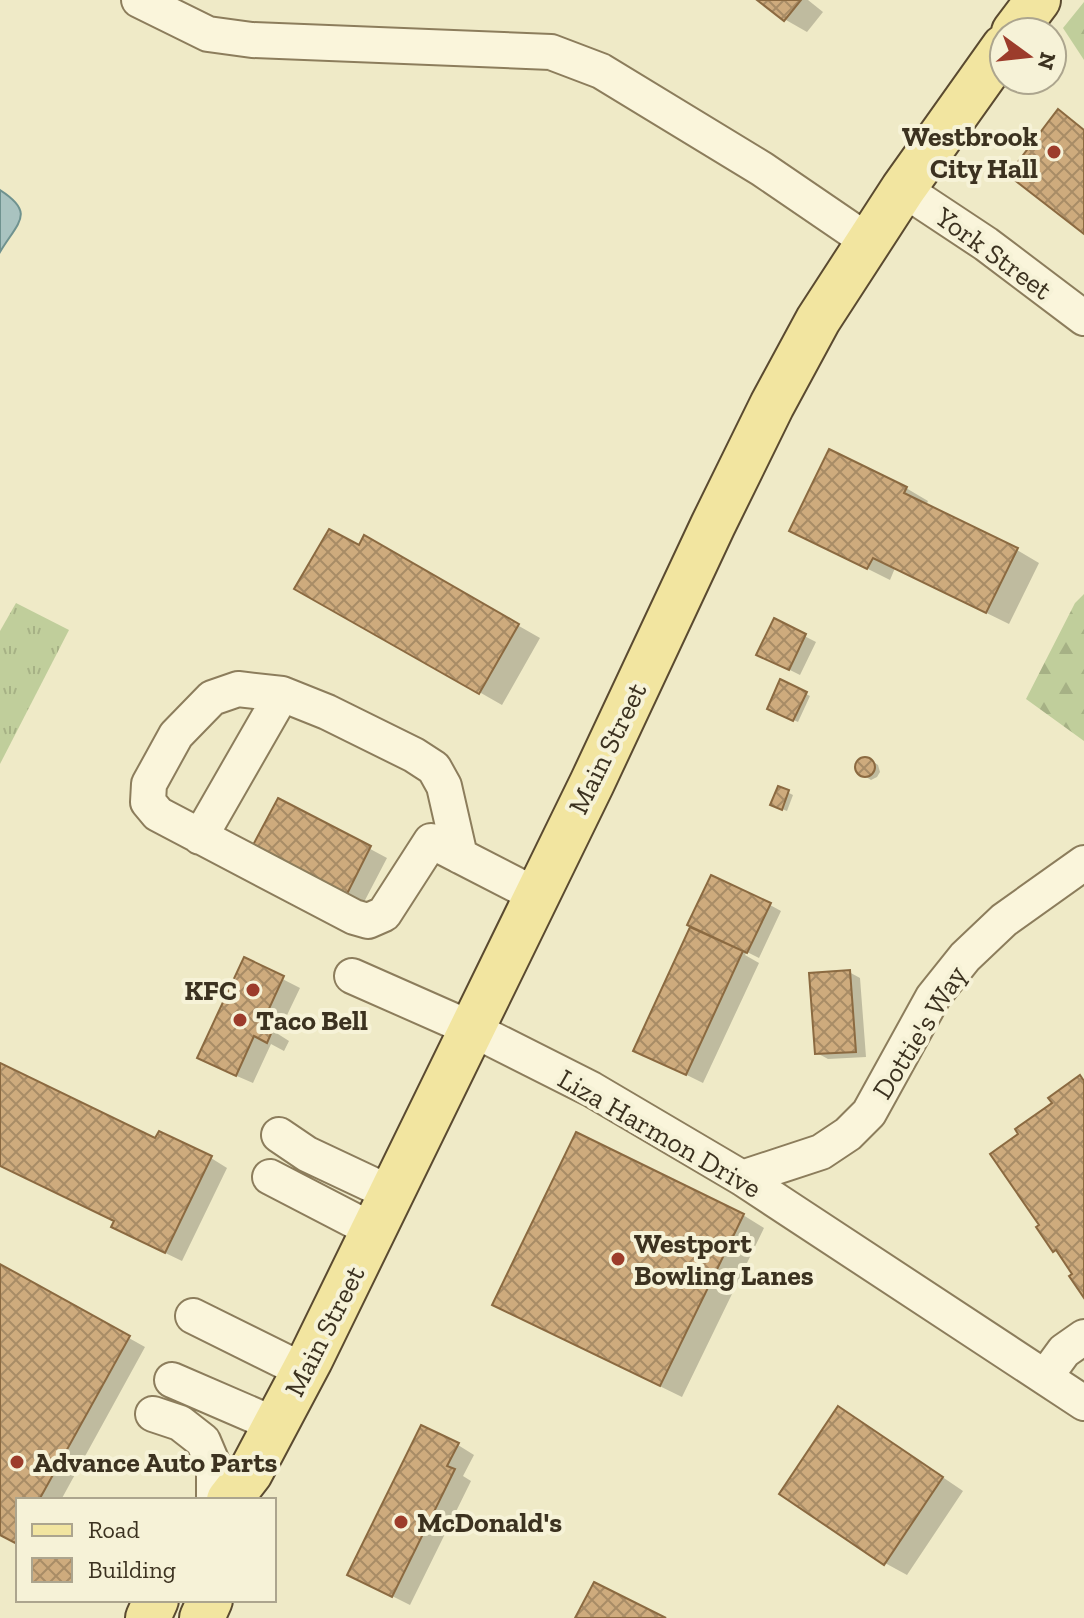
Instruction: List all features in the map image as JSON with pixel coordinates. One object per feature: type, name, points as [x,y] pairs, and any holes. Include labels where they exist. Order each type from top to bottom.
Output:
[{"type":"main road","name":"Main Street","points":[[241,1491],[383,1213],[772,405],[818,320],[903,189],[988,69]]},
{"type":"street","points":[[139,0],[208,34],[252,40],[551,52],[601,71],[762,169],[869,242]]},
{"type":"street","name":"York Street","points":[[903,189],[986,244],[1084,318]]},
{"type":"street","points":[[238,689],[282,694],[327,712],[414,755],[434,768],[444,786],[445,848],[384,914],[368,921],[354,917],[200,837],[158,814],[148,802],[149,784],[176,735],[212,698],[238,689]]},
{"type":"street","points":[[200,837],[282,694]]},
{"type":"street","points":[[445,848],[536,895]]},
{"type":"street","name":"Dottie's Way","points":[[742,1178],[821,1152],[848,1134],[869,1113],[933,997],[965,957],[1004,920],[1084,863]]},
{"type":"street","name":"Liza Harmon Drive","points":[[352,976],[472,1029],[591,1089],[742,1178],[1084,1403]]},
{"type":"street","points":[[279,1135],[383,1213]]},
{"type":"street","points":[[270,1177],[383,1213]]},
{"type":"street","points":[[193,1316],[304,1371]]},
{"type":"street","points":[[1045,1377],[1064,1351],[1084,1337]]},
{"type":"street","points":[[172,1380],[276,1425]]},
{"type":"street","points":[[153,1414],[180,1423],[203,1441],[214,1467],[214,1498]]},
{"type":"green space","points":[[1084,2],[1084,60],[1068,36],[1068,22]]},
{"type":"green space","points":[[1084,594],[1084,741],[1026,699],[1075,603]]},
{"type":"green space","points":[[16,603],[69,630],[0,764],[0,631]]},
{"type":"water","points":[[0,190],[18,205],[21,212],[17,225],[0,252]]},
{"type":"building","points":[[757,0],[801,0],[784,21]]},
{"type":"building","name":"Westbrook City Hall","points":[[1058,109],[1084,130],[1084,234],[1008,175]]},
{"type":"building","points":[[829,449],[907,487],[904,493],[1018,548],[986,613],[873,558],[867,569],[789,531]]},
{"type":"building","points":[[329,529],[359,545],[364,535],[519,624],[479,694],[294,589]]},
{"type":"building","points":[[774,618],[806,634],[789,670],[756,655]]},
{"type":"building","points":[[780,679],[807,692],[793,721],[767,709]]},
{"type":"building","points":[[861,757],[869,757],[875,767],[869,777],[861,777],[855,771],[855,763]]},
{"type":"building","points":[[778,786],[789,790],[782,810],[770,805]]},
{"type":"building","points":[[278,798],[371,846],[346,896],[252,847]]},
{"type":"building","points":[[711,875],[771,903],[747,953],[687,925]]},
{"type":"building","points":[[690,927],[743,951],[686,1075],[633,1051]]},
{"type":"building","points":[[244,957],[284,976],[262,1024],[273,1029],[267,1043],[254,1036],[236,1076],[197,1058]]},
{"type":"building","points":[[850,970],[856,1052],[815,1054],[809,973]]},
{"type":"building","points":[[0,1063],[155,1138],[159,1131],[212,1156],[165,1253],[111,1227],[114,1221],[0,1166]]},
{"type":"building","points":[[1080,1075],[1084,1081],[1084,1298],[1069,1276],[1072,1274],[1056,1250],[1053,1252],[1036,1227],[1039,1225],[990,1154],[1018,1134],[1015,1129],[1052,1103],[1048,1098]]},
{"type":"building","name":"Westport Bowling Lanes","points":[[576,1132],[744,1214],[660,1386],[492,1305]]},
{"type":"building","points":[[0,1264],[130,1336],[40,1498],[16,1498],[15,1543],[0,1535]]},
{"type":"building","points":[[838,1406],[943,1477],[884,1565],[779,1494]]},
{"type":"building","name":"McDonald's","points":[[421,1425],[459,1443],[447,1466],[455,1469],[392,1597],[347,1575]]},
{"type":"building","points":[[594,1582],[666,1618],[575,1618]]},
{"type":"place","name":"Westbrook City Hall","points":[[1054,152]]},
{"type":"place","name":"KFC","points":[[253,990]]},
{"type":"place","name":"Taco Bell","points":[[240,1020]]},
{"type":"place","name":"Westport Bowling Lanes","points":[[618,1259]]},
{"type":"place","name":"Advance Auto Parts","points":[[17,1462]]},
{"type":"place","name":"McDonald's","points":[[401,1522]]}]
